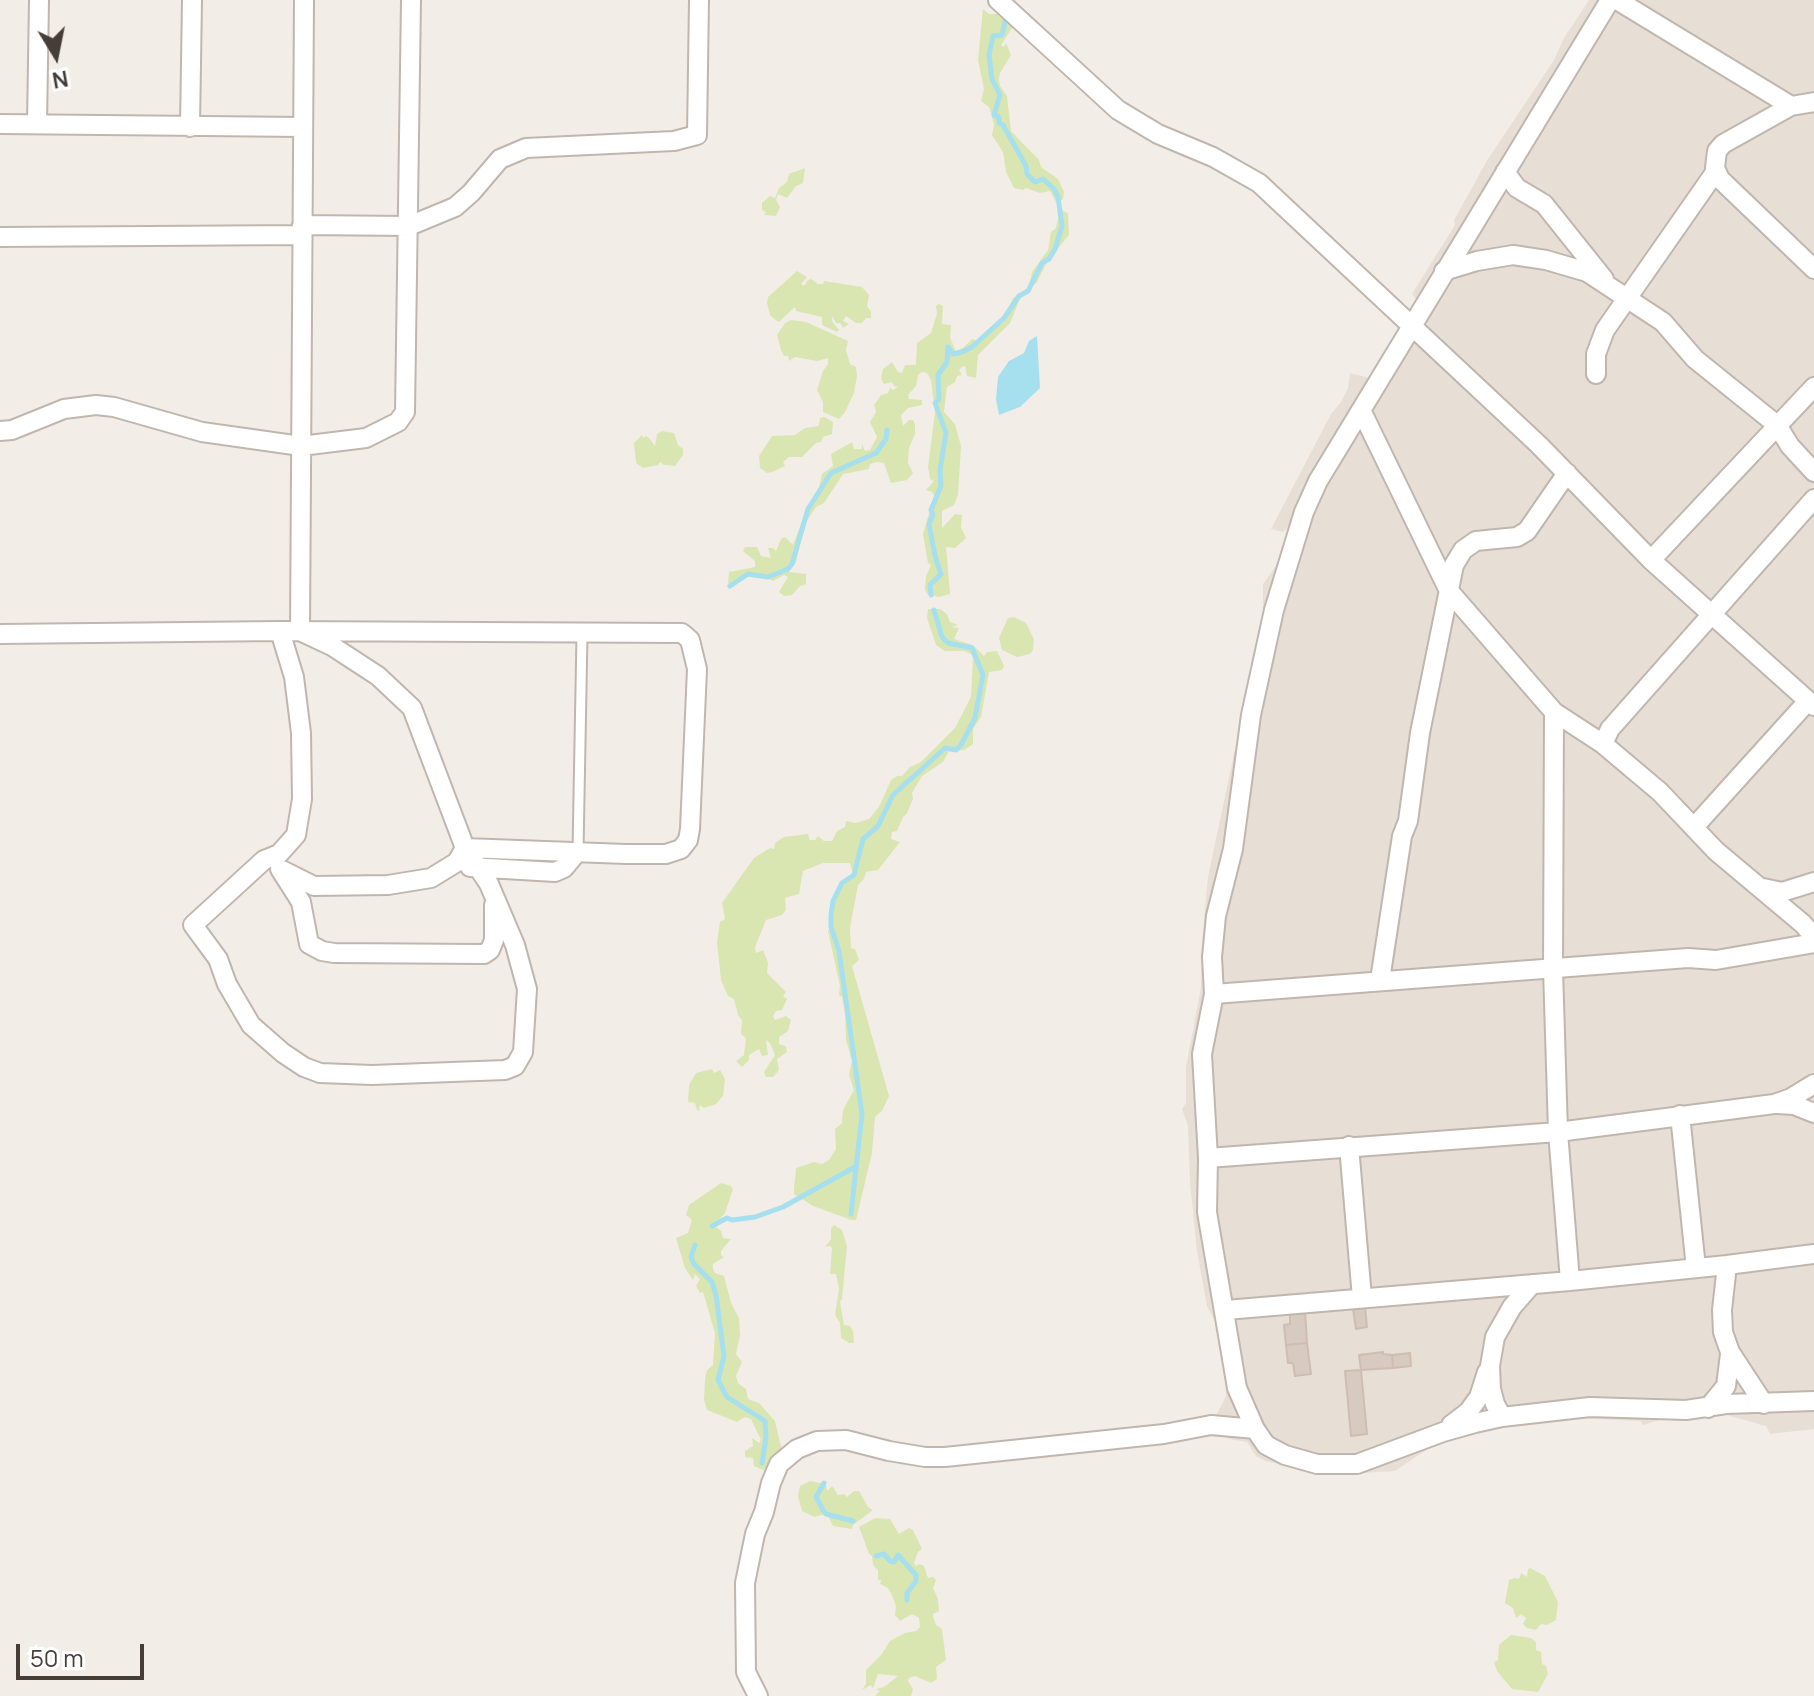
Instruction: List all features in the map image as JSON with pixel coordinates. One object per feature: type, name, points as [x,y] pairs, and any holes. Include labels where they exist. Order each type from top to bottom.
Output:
[{"type":"street","points":[[37,124],[39,0]]},
{"type":"street","points":[[190,127],[192,0]]},
{"type":"street","points":[[300,631],[304,0]]},
{"type":"street","points":[[0,431],[12,430],[64,409],[96,405],[114,407],[202,432],[301,446],[366,438],[388,429],[405,412],[411,0]]},
{"type":"street","points":[[0,237],[409,226],[455,207],[500,159],[526,148],[674,141],[697,135],[699,0]]},
{"type":"street","points":[[998,0],[1118,110],[1158,134],[1213,157],[1259,183],[1567,473],[1651,560],[1811,704],[1695,826]]},
{"type":"street","points":[[1610,0],[1412,324],[1309,501],[1274,610],[1251,715],[1233,849],[1216,916],[1212,957],[1214,994],[1202,1054],[1208,1158],[1207,1212],[1237,1388],[1255,1429],[1266,1445],[1285,1455],[1317,1464],[1357,1464],[1443,1432],[1502,1417],[1590,1407],[1655,1410],[1814,1401]]},
{"type":"street","points":[[1617,0],[1791,106]]},
{"type":"street","points":[[1814,102],[1791,106],[1723,144],[1717,151],[1716,171],[1720,179],[1814,269]]},
{"type":"street","points":[[0,124],[303,127]]},
{"type":"street","points":[[1596,374],[1600,340],[1627,296],[1716,171]]},
{"type":"street","points":[[1505,172],[1517,188],[1544,204],[1608,284]]},
{"type":"street","points":[[1444,271],[1513,255],[1546,260],[1587,272],[1663,322],[1716,378],[1754,404],[1777,425],[1790,446],[1814,472]]},
{"type":"street","points":[[1651,560],[1814,387]]},
{"type":"street","points":[[1214,994],[1688,958],[1716,960],[1814,940],[1803,924],[1716,851],[1695,826],[1603,744],[1554,712],[1449,591],[1362,412]]},
{"type":"street","points":[[1380,980],[1420,733],[1454,565],[1463,550],[1476,541],[1517,537],[1527,531],[1567,473]]},
{"type":"street","points":[[1603,744],[1610,729],[1814,499]]},
{"type":"street","points":[[280,631],[296,691],[303,764],[302,799],[296,835],[272,864],[193,925],[218,959],[227,984],[251,1025],[304,1067],[320,1073],[372,1075],[505,1070],[515,1066],[523,1052],[527,989],[515,945],[489,884],[465,848],[412,708],[378,676],[332,646],[300,631]]},
{"type":"street","points":[[0,634],[280,631],[682,633],[690,640],[697,669],[688,840],[681,849],[666,854],[465,848]]},
{"type":"street","points":[[1554,712],[1553,969],[1558,1132],[1570,1281]]},
{"type":"street","points":[[272,864],[314,886],[388,885],[431,878],[448,870],[465,848]]},
{"type":"street","points":[[448,870],[477,868],[555,872],[564,868],[578,851]]},
{"type":"street","points":[[272,864],[301,902],[309,944],[334,953],[484,954],[490,950],[494,940],[494,898]]},
{"type":"street","points":[[1760,888],[1782,892],[1814,882]]},
{"type":"street","points":[[1774,1104],[1814,1084]]},
{"type":"street","points":[[1208,1158],[1558,1132],[1774,1104],[1794,1105],[1814,1113]]},
{"type":"street","points":[[1680,1115],[1696,1268]]},
{"type":"street","points":[[1349,1146],[1362,1298]]},
{"type":"street","points":[[1226,1310],[1570,1281],[1814,1254]]},
{"type":"street","points":[[1727,1265],[1723,1332],[1730,1352],[1764,1404]]},
{"type":"street","points":[[1443,1432],[1468,1412],[1479,1397],[1490,1366],[1495,1337],[1512,1307],[1532,1284]]},
{"type":"street","points":[[1708,1408],[1726,1386],[1730,1352]]},
{"type":"street","points":[[1490,1366],[1491,1389],[1502,1417]]},
{"type":"street","points":[[758,1696],[746,1672],[745,1583],[755,1534],[771,1483],[779,1464],[797,1449],[817,1441],[846,1440],[889,1451],[945,1457],[1164,1434],[1211,1425],[1255,1429]]},
{"type":"lane","points":[[578,851],[582,634]]},
{"type":"shaded area","points":[[1589,0],[1814,0],[1814,1429],[1770,1434],[1766,1426],[1722,1411],[1680,1414],[1643,1425],[1641,1421],[1572,1418],[1511,1426],[1451,1439],[1429,1448],[1395,1471],[1329,1475],[1265,1461],[1256,1456],[1247,1442],[1214,1433],[1211,1425],[1226,1396],[1222,1335],[1207,1306],[1197,1251],[1188,1126],[1182,1109],[1186,1103],[1186,1067],[1201,987],[1208,877],[1263,617],[1263,584],[1288,549],[1295,532],[1290,525],[1283,532],[1271,529],[1331,414],[1341,402],[1348,388],[1350,373],[1369,378],[1383,376],[1422,308],[1412,294],[1455,225],[1454,220],[1488,159],[1554,60],[1564,38]]},
{"type":"green space","points":[[983,9],[989,14],[997,14],[999,10],[1014,25],[1001,45],[1004,47],[1006,43],[1011,55],[999,80],[1007,96],[1011,131],[1039,160],[1041,167],[1058,179],[1064,192],[1059,202],[1050,191],[1040,193],[1014,188],[1006,172],[1003,152],[992,135],[994,124],[989,107],[981,101],[984,89],[978,60]]},
{"type":"green space","points":[[805,168],[803,183],[796,186],[787,198],[778,194],[776,200],[780,207],[776,216],[764,215],[766,212],[762,210],[762,203],[770,196],[775,198],[789,174]]},
{"type":"green space","points":[[1060,210],[1068,213],[1069,235],[1028,291],[1032,272],[1048,250]]},
{"type":"green space","points":[[797,271],[807,277],[801,284],[804,286],[811,279],[818,284],[824,281],[862,287],[869,295],[867,306],[871,318],[856,323],[846,316],[843,321],[849,324],[843,328],[832,316],[839,330],[837,332],[822,325],[822,317],[796,311],[795,307],[777,321],[770,315],[768,297]]},
{"type":"green space","points":[[1022,294],[1010,323],[978,355],[976,378],[967,376],[965,366],[959,370],[962,375],[947,387],[944,412],[955,424],[961,446],[958,495],[954,505],[942,511],[942,528],[955,514],[962,515],[961,527],[966,538],[955,548],[946,547],[950,594],[939,597],[928,595],[925,590],[931,565],[928,563],[923,534],[934,496],[926,490],[934,481],[930,479],[928,467],[935,412],[931,380],[927,373],[922,372],[908,395],[909,399],[922,400],[922,405],[908,408],[901,415],[903,426],[909,420],[915,424],[908,463],[913,473],[907,480],[891,483],[884,463],[877,462],[870,464],[869,469],[843,474],[824,503],[816,507],[804,525],[796,562],[789,572],[806,574],[806,584],[792,595],[784,596],[779,592],[788,577],[784,575],[773,581],[761,575],[748,574],[730,586],[729,572],[755,567],[755,561],[743,551],[745,547],[757,547],[761,556],[771,558],[768,548],[776,551],[781,539],[785,537],[793,545],[807,508],[818,492],[822,474],[833,466],[831,454],[852,442],[854,449],[862,449],[862,444],[865,451],[870,450],[877,437],[870,422],[876,412],[874,405],[890,388],[898,387],[892,382],[884,384],[881,379],[883,369],[892,362],[902,373],[905,365],[916,365],[917,343],[931,333],[937,314],[936,306],[943,306],[942,324],[951,325],[950,338],[956,351],[972,339],[978,341],[1004,318],[1013,298]]},
{"type":"green space","points":[[791,320],[806,322],[848,341],[846,350],[850,364],[856,367],[857,376],[854,393],[839,419],[823,412],[823,402],[817,390],[828,358],[817,361],[795,357],[789,361],[781,350],[777,335]]},
{"type":"green space","points":[[820,418],[833,422],[832,434],[823,437],[802,457],[789,457],[783,462],[785,466],[767,473],[760,468],[759,456],[772,436],[795,435],[805,428],[819,426]]},
{"type":"green space","points":[[662,431],[674,433],[683,455],[675,466],[660,462],[643,468],[636,463],[634,443],[642,435],[655,446],[657,434]]},
{"type":"green space","points":[[928,609],[940,609],[947,614],[950,622],[958,625],[951,627],[959,628],[954,639],[973,645],[984,656],[987,652],[997,651],[1004,666],[1002,670],[989,672],[981,717],[973,729],[973,744],[964,750],[949,751],[943,762],[922,776],[912,793],[913,799],[907,813],[897,831],[892,832],[891,839],[900,842],[878,870],[866,872],[858,885],[850,928],[851,948],[855,949],[859,960],[852,966],[889,1096],[882,1111],[875,1117],[872,1153],[856,1220],[851,1220],[813,1206],[794,1194],[796,1168],[814,1162],[822,1164],[836,1149],[835,1129],[842,1123],[843,1110],[854,1090],[849,1075],[852,1061],[846,1040],[845,1014],[828,931],[833,901],[842,883],[853,875],[850,863],[823,863],[803,871],[799,894],[785,898],[786,910],[782,915],[766,920],[755,947],[756,953],[763,950],[768,963],[767,973],[786,992],[783,996],[787,999],[782,1010],[776,1011],[773,1016],[775,1020],[786,1016],[791,1020],[788,1031],[779,1037],[779,1044],[786,1046],[787,1052],[777,1059],[779,1070],[773,1077],[766,1077],[764,1072],[775,1055],[766,1040],[768,1055],[762,1056],[759,1049],[749,1055],[749,1060],[742,1067],[736,1061],[744,1055],[746,1038],[741,1034],[742,1020],[734,999],[728,996],[721,980],[717,943],[720,922],[725,919],[722,903],[754,858],[770,848],[774,849],[775,843],[784,837],[808,834],[810,840],[818,836],[824,841],[832,841],[837,831],[845,827],[846,821],[856,823],[869,819],[879,807],[891,780],[921,762],[955,728],[971,697],[973,658],[964,651],[945,651],[936,645],[927,618]]},
{"type":"green space","points":[[1014,617],[1026,623],[1034,639],[1030,654],[1017,657],[1002,650],[999,638],[1008,618]]},
{"type":"green space","points":[[712,1069],[714,1073],[720,1070],[725,1079],[723,1096],[716,1104],[704,1108],[700,1105],[699,1111],[695,1103],[688,1102],[689,1085],[696,1073]]},
{"type":"green space","points":[[721,1183],[733,1189],[725,1213],[720,1218],[724,1219],[716,1227],[723,1238],[731,1239],[721,1251],[724,1257],[713,1264],[713,1269],[724,1276],[731,1303],[739,1318],[740,1335],[736,1354],[742,1362],[736,1376],[738,1383],[746,1389],[748,1399],[759,1403],[775,1421],[782,1451],[777,1456],[772,1455],[770,1464],[763,1470],[754,1466],[753,1458],[745,1457],[745,1451],[753,1446],[752,1438],[759,1443],[761,1440],[751,1419],[745,1417],[737,1422],[707,1410],[705,1379],[707,1370],[713,1365],[715,1333],[703,1292],[700,1293],[696,1286],[700,1279],[695,1274],[693,1280],[685,1268],[676,1238],[688,1233],[692,1220],[686,1215],[689,1205]]},
{"type":"green space","points":[[834,1225],[842,1230],[847,1246],[840,1302],[844,1325],[850,1326],[853,1331],[854,1343],[841,1338],[840,1323],[835,1315],[839,1289],[836,1274],[830,1274],[832,1248],[825,1247],[831,1239]]},
{"type":"green space","points":[[810,1481],[826,1484],[827,1491],[832,1486],[838,1495],[847,1497],[859,1491],[873,1510],[852,1529],[833,1526],[827,1514],[814,1517],[802,1511],[798,1497],[800,1486]]},
{"type":"green space","points":[[875,1518],[890,1519],[899,1534],[909,1528],[913,1530],[922,1549],[914,1563],[924,1566],[928,1578],[936,1580],[933,1588],[939,1611],[933,1617],[942,1629],[946,1660],[936,1667],[937,1679],[931,1683],[915,1676],[909,1678],[913,1689],[911,1696],[875,1696],[880,1691],[876,1689],[898,1676],[878,1674],[873,1688],[871,1685],[862,1690],[866,1684],[866,1670],[890,1641],[920,1627],[919,1618],[912,1614],[900,1621],[895,1615],[892,1595],[878,1580],[878,1570],[873,1565],[859,1527]]},
{"type":"green space","points":[[1530,1568],[1545,1576],[1558,1602],[1556,1620],[1547,1625],[1541,1624],[1536,1630],[1527,1628],[1523,1624],[1526,1618],[1521,1614],[1516,1618],[1513,1608],[1505,1603],[1509,1580],[1519,1579],[1521,1573],[1527,1577]]},
{"type":"green space","points":[[1511,1635],[1531,1638],[1536,1642],[1536,1650],[1541,1652],[1542,1664],[1546,1666],[1548,1674],[1538,1692],[1512,1689],[1497,1671],[1494,1662],[1498,1660],[1499,1645]]},
{"type":"water","points":[[1037,336],[1040,388],[1020,407],[999,415],[996,399],[998,377],[1009,361],[1024,353],[1029,341]]},
{"type":"building","points":[[1365,1307],[1367,1327],[1356,1329],[1353,1308]]},
{"type":"building","points":[[1305,1311],[1307,1343],[1286,1345],[1284,1325],[1290,1324],[1290,1313]]},
{"type":"building","points":[[1307,1343],[1311,1374],[1295,1376],[1293,1363],[1288,1363],[1286,1345]]},
{"type":"building","points":[[1383,1352],[1392,1355],[1393,1368],[1361,1370],[1359,1355]]},
{"type":"building","points":[[1410,1353],[1411,1366],[1393,1368],[1392,1355]]},
{"type":"building","points":[[1361,1370],[1367,1434],[1351,1436],[1345,1371]]},
{"type":"waterway","points":[[931,595],[930,585],[941,574],[929,524],[941,486],[940,470],[946,433],[935,403],[939,399],[938,375],[947,362],[948,347],[953,354],[972,347],[1004,318],[1019,296],[1028,291],[1042,263],[1049,259],[1055,249],[1062,226],[1054,189],[1043,179],[1035,182],[1027,174],[1026,166],[999,123],[999,117],[994,115],[1000,95],[992,79],[989,55],[993,36],[1002,35],[1006,18]]},
{"type":"waterway","points":[[730,586],[748,574],[768,577],[788,569],[808,509],[831,473],[876,453],[886,439],[887,430]]},
{"type":"waterway","points":[[851,1214],[862,1114],[831,915],[833,901],[842,883],[854,875],[863,839],[878,826],[893,795],[945,748],[956,750],[975,718],[983,675],[972,648],[948,643],[942,637],[934,610]]},
{"type":"waterway","points":[[712,1226],[727,1218],[755,1217],[783,1207],[855,1167]]},
{"type":"waterway","points":[[695,1245],[691,1257],[712,1282],[716,1295],[724,1356],[718,1380],[727,1397],[765,1421],[762,1463]]},
{"type":"waterway","points":[[824,1483],[816,1497],[826,1514],[853,1521]]},
{"type":"waterway","points":[[876,1556],[884,1554],[894,1562],[898,1555],[916,1575],[907,1600]]}]
